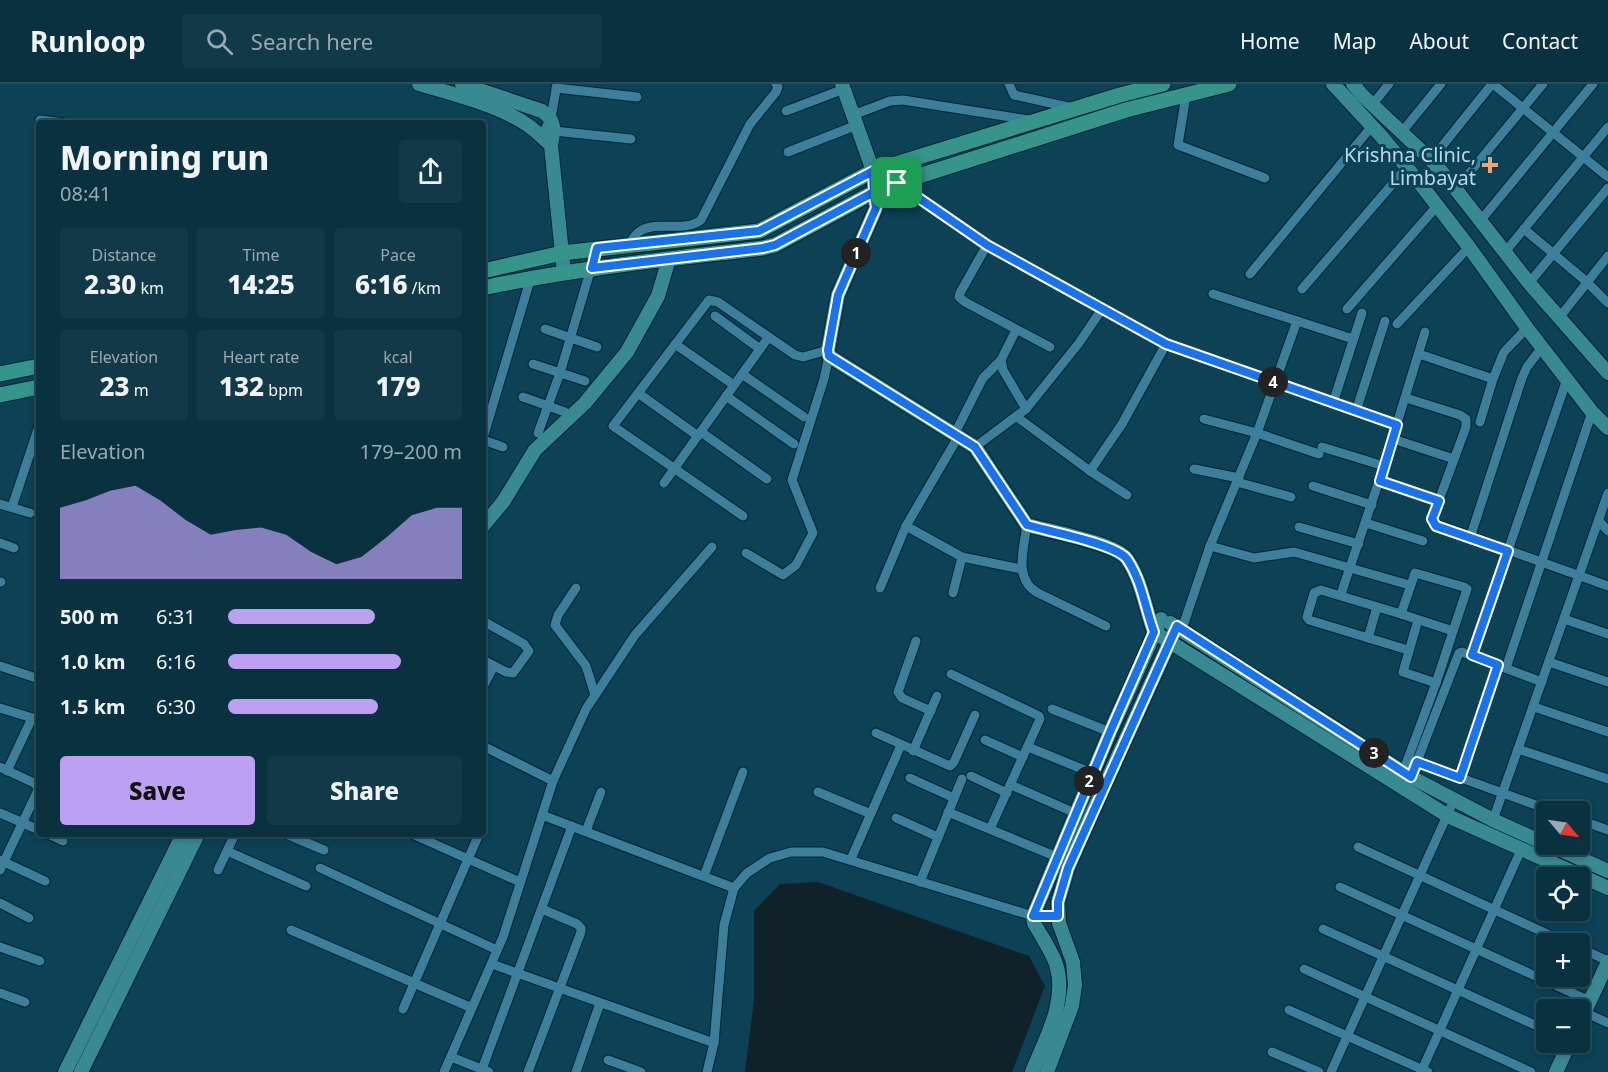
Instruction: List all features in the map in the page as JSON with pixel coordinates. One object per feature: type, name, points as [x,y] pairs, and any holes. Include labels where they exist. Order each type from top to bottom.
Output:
[{"type":"main road","points":[[486,270],[562,253],[759,231],[873,171],[1076,108],[1162,84]]},
{"type":"main road","points":[[486,287],[531,277],[592,268],[775,245],[874,192],[897,183],[1125,110],[1229,84]]},
{"type":"main road","points":[[0,374],[36,367]]},
{"type":"main road","points":[[0,395],[36,388]]},
{"type":"street","points":[[419,84],[456,95],[549,133],[631,139]]},
{"type":"street","points":[[628,246],[638,233],[645,229],[692,225],[701,220],[750,124],[776,92],[778,87],[776,84]]},
{"type":"street","points":[[1009,84],[1014,95],[1076,108]]},
{"type":"street","points":[[1333,84],[1407,167],[1469,247],[1527,328],[1592,412],[1608,428]]},
{"type":"street","points":[[1353,84],[1401,133],[1431,159],[1529,283],[1608,373]]},
{"type":"street","points":[[1372,105],[1389,84]]},
{"type":"street","points":[[1401,133],[1441,84]]},
{"type":"street","points":[[1431,159],[1493,84],[1608,177]]},
{"type":"street","points":[[1456,189],[1543,84]]},
{"type":"street","points":[[1480,220],[1593,84]]},
{"type":"street","points":[[469,85],[542,111],[549,133],[564,273]]},
{"type":"street","points":[[549,133],[557,86],[638,97]]},
{"type":"street","points":[[746,553],[783,575],[796,565],[813,533],[792,480],[824,380],[838,295],[876,208],[873,171],[843,87],[786,111]]},
{"type":"street","points":[[1186,95],[1178,145],[1265,178]]},
{"type":"street","points":[[788,152],[890,101],[903,100],[1034,121]]},
{"type":"street","points":[[1250,274],[1372,126]]},
{"type":"street","points":[[1505,252],[1608,127]]},
{"type":"street","points":[[1302,289],[1407,167]]},
{"type":"street","points":[[897,183],[987,245],[1166,344],[1397,425]]},
{"type":"street","points":[[1529,283],[1608,188]]},
{"type":"street","points":[[1347,309],[1437,206]]},
{"type":"street","points":[[1524,229],[1587,282],[1608,303]]},
{"type":"street","points":[[987,245],[959,297],[1050,347]]},
{"type":"street","points":[[1397,324],[1469,247]]},
{"type":"street","points":[[538,433],[560,373],[597,248]]},
{"type":"street","points":[[1559,318],[1608,256]]},
{"type":"street","points":[[486,523],[504,502],[535,450],[585,403],[627,352],[658,296],[669,259]]},
{"type":"street","points":[[486,429],[531,277]]},
{"type":"street","points":[[1213,294],[1353,339]]},
{"type":"street","points":[[742,516],[614,426],[709,300],[713,300],[790,353],[799,356],[829,353],[975,447],[1027,525],[1110,548],[1126,557],[1155,618],[1154,632],[1033,916],[1034,923],[1055,962],[1060,981],[1052,1022],[1032,1072]]},
{"type":"street","points":[[975,447],[1026,409],[1079,343],[1101,309]]},
{"type":"street","points":[[1333,403],[1362,313]]},
{"type":"street","points":[[715,316],[760,349]]},
{"type":"street","points":[[1047,1072],[1072,1006],[1075,985],[1073,962],[1058,916],[1058,902],[1068,868],[1169,641],[1179,628],[1257,433],[1297,321]]},
{"type":"street","points":[[1356,411],[1385,321]]},
{"type":"street","points":[[1480,422],[1504,352],[1527,328]]},
{"type":"street","points":[[545,329],[597,347]]},
{"type":"street","points":[[880,588],[906,526],[956,436],[983,378],[1001,360],[1016,330]]},
{"type":"street","points":[[1342,591],[1380,481],[1425,332]]},
{"type":"street","points":[[664,483],[768,338]]},
{"type":"street","points":[[675,344],[734,385]]},
{"type":"street","points":[[1090,471],[1122,424],[1166,344]]},
{"type":"street","points":[[1470,538],[1524,372],[1543,346]]},
{"type":"street","points":[[1419,354],[1493,379]]},
{"type":"street","points":[[1001,360],[1003,370],[1026,409]]},
{"type":"street","points":[[533,364],[585,381]]},
{"type":"street","points":[[742,374],[804,417]]},
{"type":"street","points":[[1472,655],[1567,379]]},
{"type":"street","points":[[638,393],[767,479]]},
{"type":"street","points":[[726,396],[794,444]]},
{"type":"street","points":[[523,397],[565,412]]},
{"type":"street","points":[[1406,398],[1466,419],[1466,427],[1432,519],[1433,523],[1608,586]]},
{"type":"street","points":[[1460,778],[1542,563],[1592,412]]},
{"type":"street","points":[[1017,417],[1090,471],[1127,495]]},
{"type":"street","points":[[1204,419],[1384,466]]},
{"type":"street","points":[[12,507],[36,435]]},
{"type":"street","points":[[1393,439],[1454,459]]},
{"type":"street","points":[[486,440],[503,447]]},
{"type":"street","points":[[1194,470],[1238,480],[1291,497]]},
{"type":"street","points":[[1380,481],[1439,501]]},
{"type":"street","points":[[1313,486],[1372,505]]},
{"type":"street","points":[[1493,820],[1608,494]]},
{"type":"street","points":[[0,504],[30,513]]},
{"type":"street","points":[[1599,521],[1608,531]]},
{"type":"street","points":[[1366,523],[1423,541]]},
{"type":"street","points":[[1027,525],[1021,569],[1033,590],[1106,626]]},
{"type":"street","points":[[906,526],[962,557],[1021,569]]},
{"type":"street","points":[[1299,527],[1359,544]]},
{"type":"street","points":[[0,543],[14,548]]},
{"type":"street","points":[[1210,546],[1254,558],[1294,552],[1406,584]]},
{"type":"street","points":[[444,1072],[492,964],[553,781],[586,709],[635,634],[712,547]]},
{"type":"street","points":[[953,593],[962,557]]},
{"type":"street","points":[[1401,614],[1415,573],[1466,587],[1467,593],[1407,774]]},
{"type":"street","points":[[576,588],[558,615],[555,625],[586,666],[595,695]]},
{"type":"street","points":[[1408,650],[1308,620],[1313,595],[1321,590],[1453,631]]},
{"type":"street","points":[[1368,638],[1377,607]]},
{"type":"street","points":[[1155,618],[1179,628],[1407,774],[1493,820],[1536,839]]},
{"type":"street","points":[[1564,619],[1608,634]]},
{"type":"street","points":[[1418,620],[1408,650],[1404,673],[1436,683]]},
{"type":"street","points":[[486,623],[528,648],[528,654],[513,673],[486,662]]},
{"type":"street","points":[[1154,632],[1448,816],[1608,888]]},
{"type":"street","points":[[916,640],[898,692],[902,698],[931,711]]},
{"type":"street","points":[[1407,774],[1417,762],[1457,655],[1462,652],[1472,655],[1542,682]]},
{"type":"street","points":[[1549,662],[1608,682]]},
{"type":"street","points":[[0,666],[36,678]]},
{"type":"street","points":[[486,681],[494,666]]},
{"type":"street","points":[[951,674],[1039,716],[1040,721],[990,830]]},
{"type":"street","points":[[913,751],[937,696]]},
{"type":"street","points":[[1534,707],[1608,732]]},
{"type":"street","points":[[0,708],[36,719],[3,769],[36,785]]},
{"type":"street","points":[[1052,709],[1110,732]]},
{"type":"street","points":[[876,733],[947,766],[952,765],[975,715]]},
{"type":"street","points":[[985,740],[1023,757]]},
{"type":"street","points":[[851,859],[902,745]]},
{"type":"street","points":[[1028,747],[1092,773]]},
{"type":"street","points":[[486,748],[553,781]]},
{"type":"street","points":[[1518,749],[1608,779]]},
{"type":"street","points":[[1417,762],[1536,805]]},
{"type":"street","points":[[704,876],[743,772]]},
{"type":"street","points":[[920,882],[954,798],[967,777],[1009,789],[1075,813]]},
{"type":"street","points":[[910,778],[954,798]]},
{"type":"street","points":[[586,831],[601,792]]},
{"type":"street","points":[[818,792],[871,814]]},
{"type":"street","points":[[36,795],[1,864],[45,881]]},
{"type":"street","points":[[1331,1072],[1385,957],[1454,800]]},
{"type":"street","points":[[948,812],[1057,857]]},
{"type":"street","points":[[0,813],[36,829]]},
{"type":"street","points":[[542,814],[734,888]]},
{"type":"street","points":[[896,818],[938,837]]},
{"type":"street","points":[[1590,824],[1608,830]]},
{"type":"street","points":[[451,1057],[484,1071],[572,826]]},
{"type":"street","points":[[54,837],[63,841]]},
{"type":"street","points":[[65,1072],[182,837]]},
{"type":"street","points":[[81,1072],[197,837]]},
{"type":"street","points":[[218,870],[234,837]]},
{"type":"street","points":[[293,837],[324,850]]},
{"type":"street","points":[[419,837],[520,882]]},
{"type":"street","points":[[403,1009],[478,837]]},
{"type":"street","points":[[1358,847],[1545,933]]},
{"type":"street","points":[[1289,1010],[1424,1071],[1521,850]]},
{"type":"street","points":[[227,851],[306,886]]},
{"type":"street","points":[[707,1072],[714,1043],[723,925],[734,888],[747,873],[770,858],[791,852],[823,852],[1033,916],[1058,916]]},
{"type":"street","points":[[1572,855],[1608,871]]},
{"type":"street","points":[[320,868],[497,950]]},
{"type":"street","points":[[1340,887],[1477,950],[1562,999]]},
{"type":"street","points":[[0,903],[29,918]]},
{"type":"street","points":[[528,1072],[581,932],[581,928],[542,909]]},
{"type":"street","points":[[1323,929],[1536,1025]]},
{"type":"street","points":[[291,930],[472,1008]]},
{"type":"street","points":[[0,947],[40,961]]},
{"type":"street","points":[[1590,956],[1606,969],[1590,1002]]},
{"type":"street","points":[[492,964],[714,1043]]},
{"type":"street","points":[[1304,969],[1531,1072]]},
{"type":"street","points":[[0,993],[26,1002]]},
{"type":"street","points":[[576,1072],[600,1003]]},
{"type":"street","points":[[1590,1014],[1608,1023]]},
{"type":"street","points":[[1272,1052],[1318,1072]]},
{"type":"street","points":[[1556,1072],[1565,1053]]},
{"type":"street","points":[[608,1060],[641,1072]]},
{"type":"water","points":[[818,882],[1029,956],[1045,986],[1012,1072],[745,1072],[754,1000],[754,911],[780,884]]},
{"type":"place","name":"Krishna Clinic, Limbayat","points":[[1490,165]]},
{"type":"route","points":[[897,183],[874,192],[873,171],[759,231],[597,248],[592,268],[775,245],[874,192],[876,208],[838,295],[828,350],[829,356],[975,447],[1027,525],[1110,548],[1126,557],[1142,589],[1148,618],[1154,632],[1033,916],[1058,916],[1058,902],[1068,868],[1177,626],[1411,777],[1417,762],[1460,778],[1498,665],[1472,655],[1508,551],[1436,526],[1432,519],[1439,501],[1380,481],[1397,425],[1166,344],[987,245],[897,183]]}]
